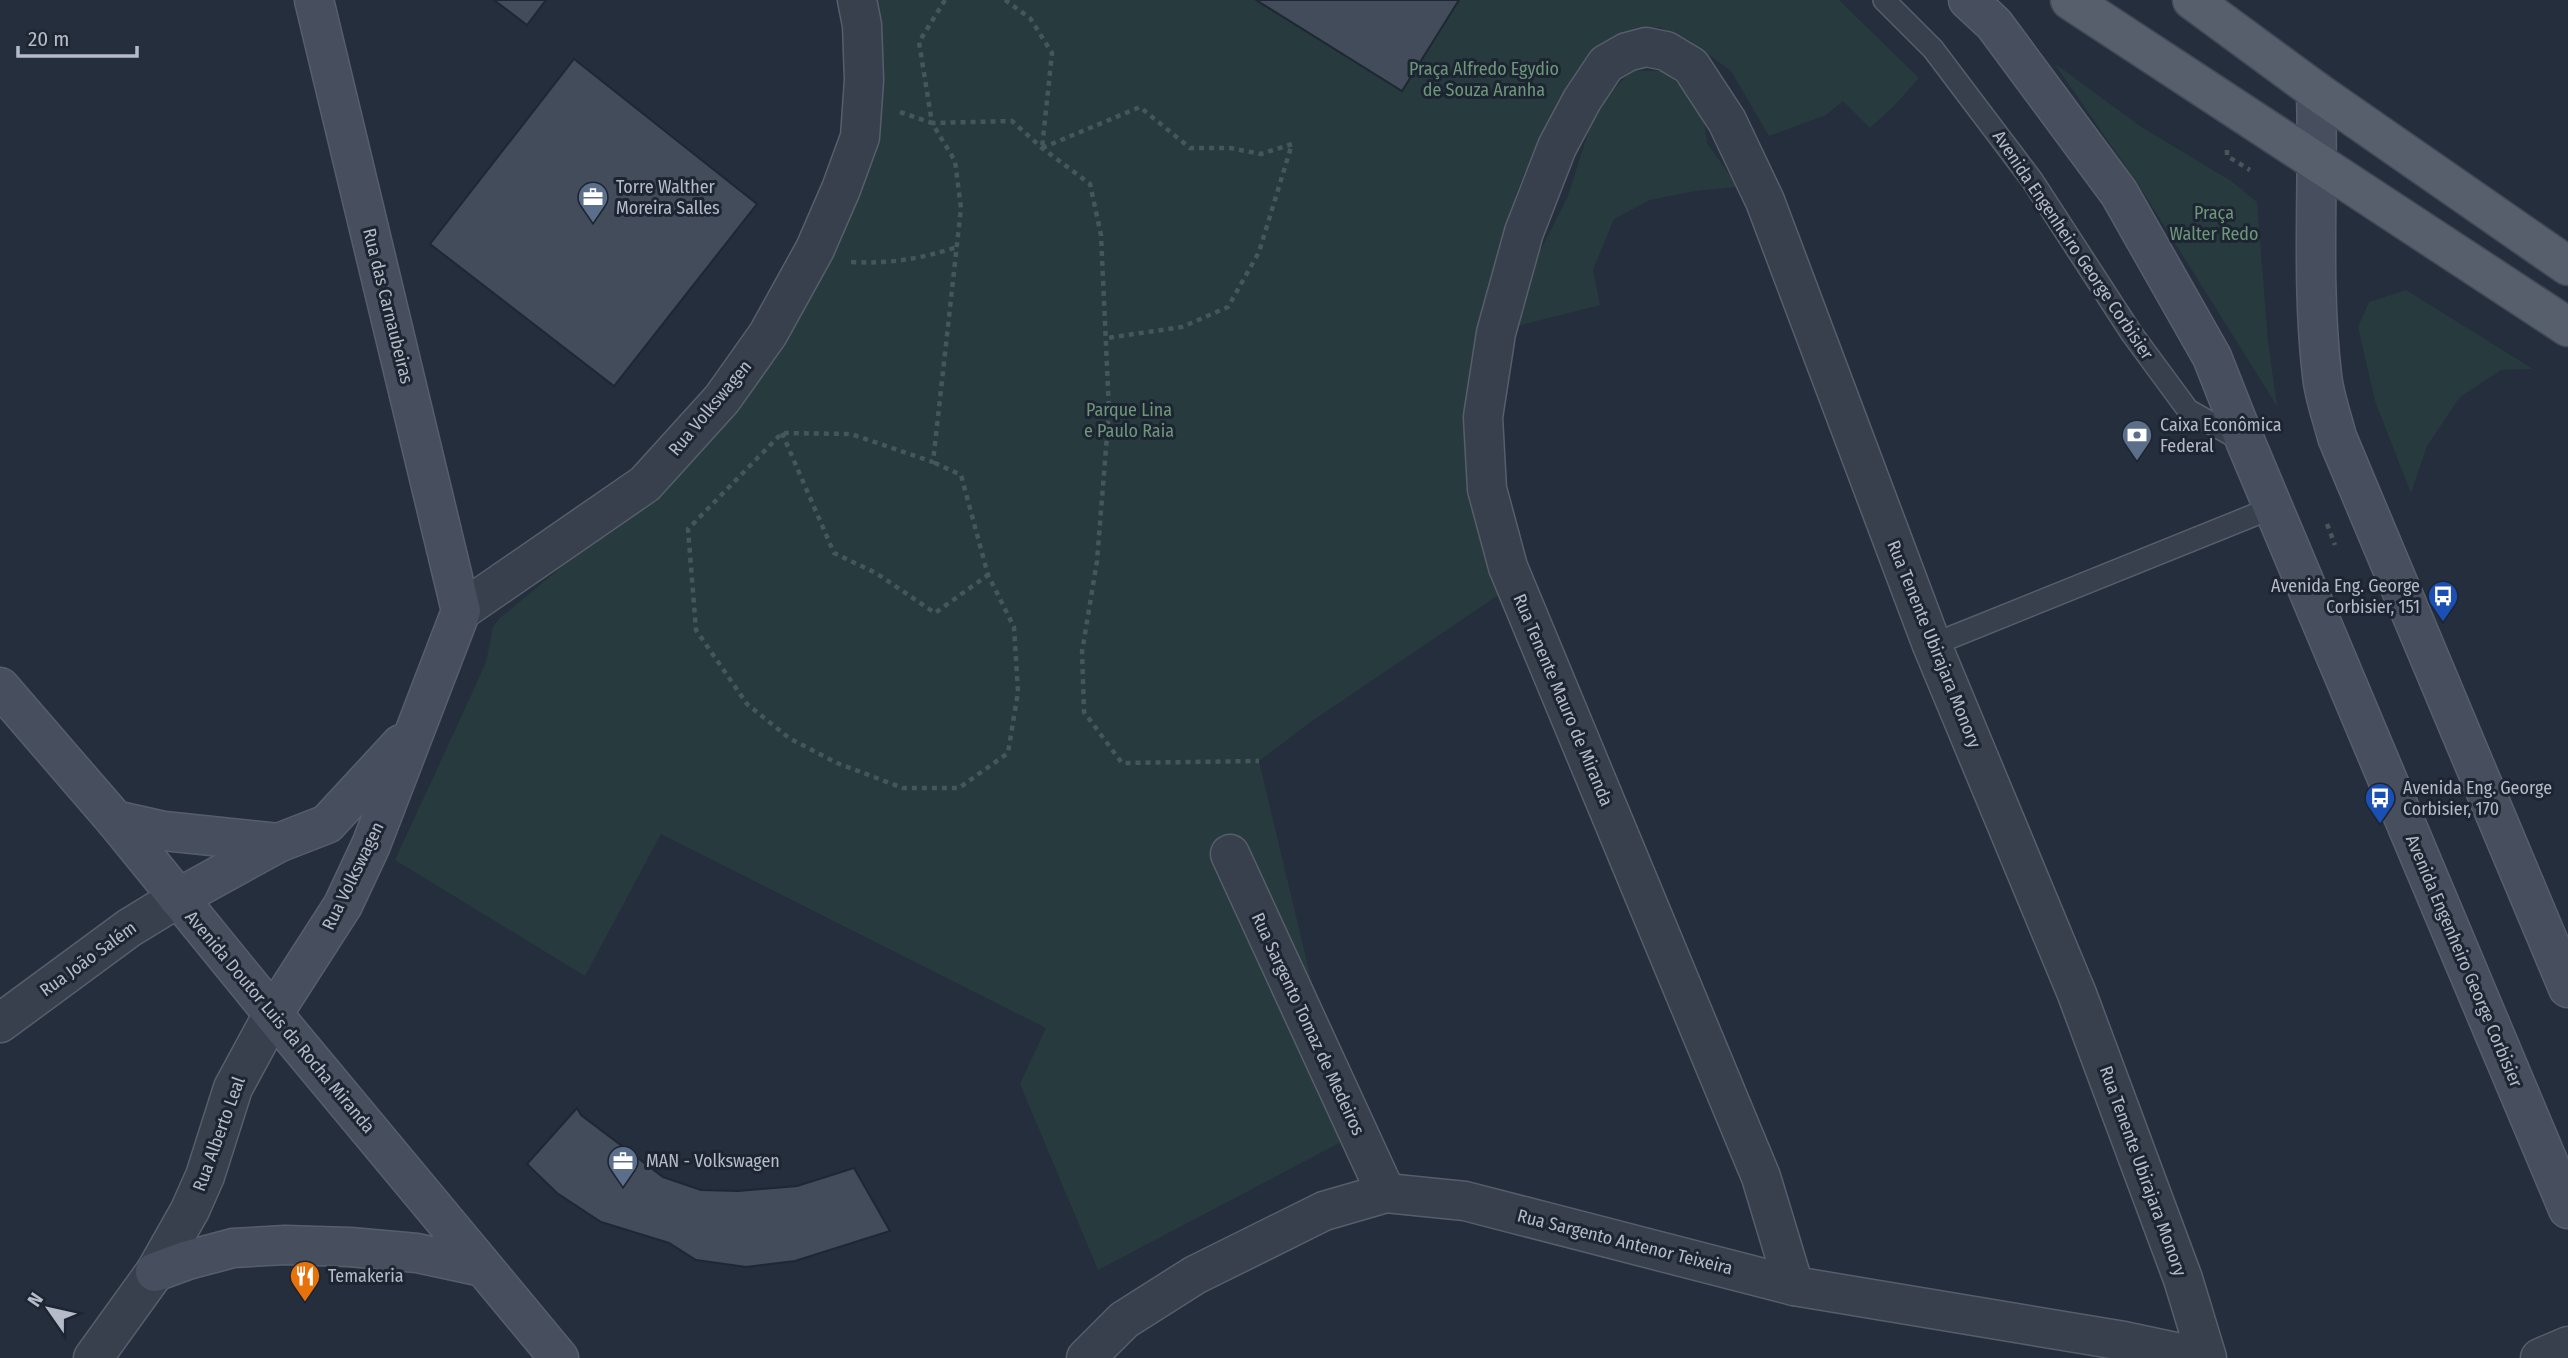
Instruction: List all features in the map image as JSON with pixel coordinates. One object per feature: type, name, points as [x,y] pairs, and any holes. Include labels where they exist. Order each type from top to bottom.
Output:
[{"type":"main road","points":[[2070,0],[2568,327]]},
{"type":"main road","points":[[2192,0],[2316,91],[2568,266]]},
{"type":"street","name":"Rua das Carnaubeiras","points":[[314,0],[461,611]]},
{"type":"street","name":"Rua Volkswagen","points":[[273,1014],[343,905],[371,845],[461,611],[645,484],[722,399],[768,334],[814,249],[841,189],[860,137],[864,80],[862,24],[857,0]]},
{"type":"street","name":"Avenida Engenheiro George Corbisier","points":[[1968,0],[1994,24],[2119,193],[2212,357],[2568,1209]]},
{"type":"street","name":"Rua Tenente Ubirajara Monory","points":[[1581,100],[1606,64],[1627,52],[1646,47],[1667,51],[1690,66],[1727,121],[1765,201],[1932,645],[2077,994],[2183,1279],[2205,1358]]},
{"type":"street","points":[[2316,91],[2317,313],[2322,378],[2337,437],[2568,988]]},
{"type":"street","name":"Rua Tenente Mauro de Miranda","points":[[1581,100],[1557,147],[1524,232],[1496,333],[1483,417],[1486,489],[1508,567],[1761,1178],[1794,1286]]},
{"type":"street","name":"Avenida Doutor Luis da Rocha Miranda","points":[[5,704],[115,820],[559,1358]]},
{"type":"street","name":"Rua Volkswagen","points":[[178,898],[278,843],[327,824],[415,730]]},
{"type":"street","points":[[115,820],[164,831],[278,843]]},
{"type":"street","points":[[327,824],[356,832],[371,845]]},
{"type":"street","name":"Rua Sargento Tomaz de Medeiros","points":[[1230,854],[1385,1193]]},
{"type":"street","name":"Rua João Salém","points":[[0,1023],[129,928],[178,898]]},
{"type":"street","name":"Rua Alberto Leal","points":[[93,1358],[155,1272],[190,1210],[205,1176],[233,1088],[273,1014]]},
{"type":"street","name":"Rua Sargento Antenor Teixeira","points":[[1086,1358],[1124,1320],[1195,1275],[1324,1211],[1385,1193],[1465,1201],[1794,1286],[2124,1341],[2205,1358]]},
{"type":"street","points":[[155,1272],[233,1248],[285,1245],[417,1253],[482,1267]]},
{"type":"street","points":[[2540,1358],[2568,1346]]},
{"type":"lane","name":"Avenida Engenheiro George Corbisier","points":[[1884,0],[1933,49],[2032,180],[2132,334],[2188,411],[2246,443]]},
{"type":"lane","points":[[1932,645],[2274,507]]},
{"type":"path","points":[[933,462],[961,208],[955,161],[932,123],[919,42],[945,0]]},
{"type":"path","points":[[1005,0],[1030,19],[1052,53],[1042,149]]},
{"type":"path","points":[[1042,149],[1140,107],[1190,148],[1230,148],[1261,154],[1292,144],[1259,252],[1228,307],[1182,327],[1107,338]]},
{"type":"path","points":[[897,111],[932,123],[1012,121],[1042,149],[1090,184],[1101,235],[1109,411],[1097,561],[1082,652],[1083,712],[1122,763],[1259,761]]},
{"type":"path","points":[[838,261],[884,264],[957,247]]},
{"type":"path","points":[[782,433],[835,553],[876,573],[934,612],[988,575]]},
{"type":"path","points":[[782,433],[852,434],[933,462],[961,475],[988,575],[1014,628],[1018,692],[1008,753],[959,788],[903,788],[837,763],[789,738],[747,705],[696,629],[688,529],[782,433]]},
{"type":"green space","name":"Parque Lina e Paulo Raia","points":[[866,0],[1839,0],[1919,78],[1870,128],[1843,101],[1826,115],[1769,136],[1731,71],[1690,41],[1659,27],[1601,44],[1536,146],[1516,194],[1477,363],[1506,590],[1312,721],[1259,761],[1349,1138],[1098,1270],[1020,1084],[1046,1028],[661,834],[585,976],[395,860],[486,662],[493,627],[499,619],[590,543],[821,249]]},
{"type":"green space","name":"Praça Walter Redo","points":[[2054,63],[2140,126],[2231,181],[2257,202],[2268,341],[2277,406],[2138,184]]},
{"type":"green space","points":[[1631,71],[1663,71],[1682,87],[1703,114],[1707,143],[1738,187],[1695,191],[1650,200],[1614,219],[1593,270],[1600,305],[1513,327],[1529,273],[1567,198],[1596,109]]},
{"type":"green space","points":[[2406,290],[2533,369],[2501,370],[2460,397],[2427,446],[2411,493],[2375,401],[2358,327],[2369,302]]},
{"type":"building","points":[[494,0],[546,0],[527,25]]},
{"type":"building","points":[[1256,0],[1459,0],[1402,91]]},
{"type":"building","name":"Torre Walther Moreira Salles","points":[[574,59],[757,204],[614,386],[430,244]]},
{"type":"building","name":"MAN - Volkswagen","points":[[577,1108],[581,1115],[663,1177],[701,1190],[738,1191],[797,1186],[854,1168],[890,1231],[795,1261],[746,1267],[696,1260],[669,1243],[601,1222],[557,1193],[527,1164]]},
{"type":"place","name":"Torre Walther Moreira Salles","points":[[593,224]]},
{"type":"place","name":"Caixa Econômica Federal","points":[[2137,462]]},
{"type":"place","name":"Avenida Eng. George Corbisier, 151","points":[[2443,623]]},
{"type":"place","name":"Avenida Eng. George Corbisier, 170","points":[[2380,825]]},
{"type":"place","name":"MAN - Volkswagen","points":[[623,1188]]},
{"type":"place","name":"Temakeria","points":[[305,1303]]},
{"type":"park label","name":"Praça Alfredo Egydio de Souza Aranha","points":[[1484,79]]}]
